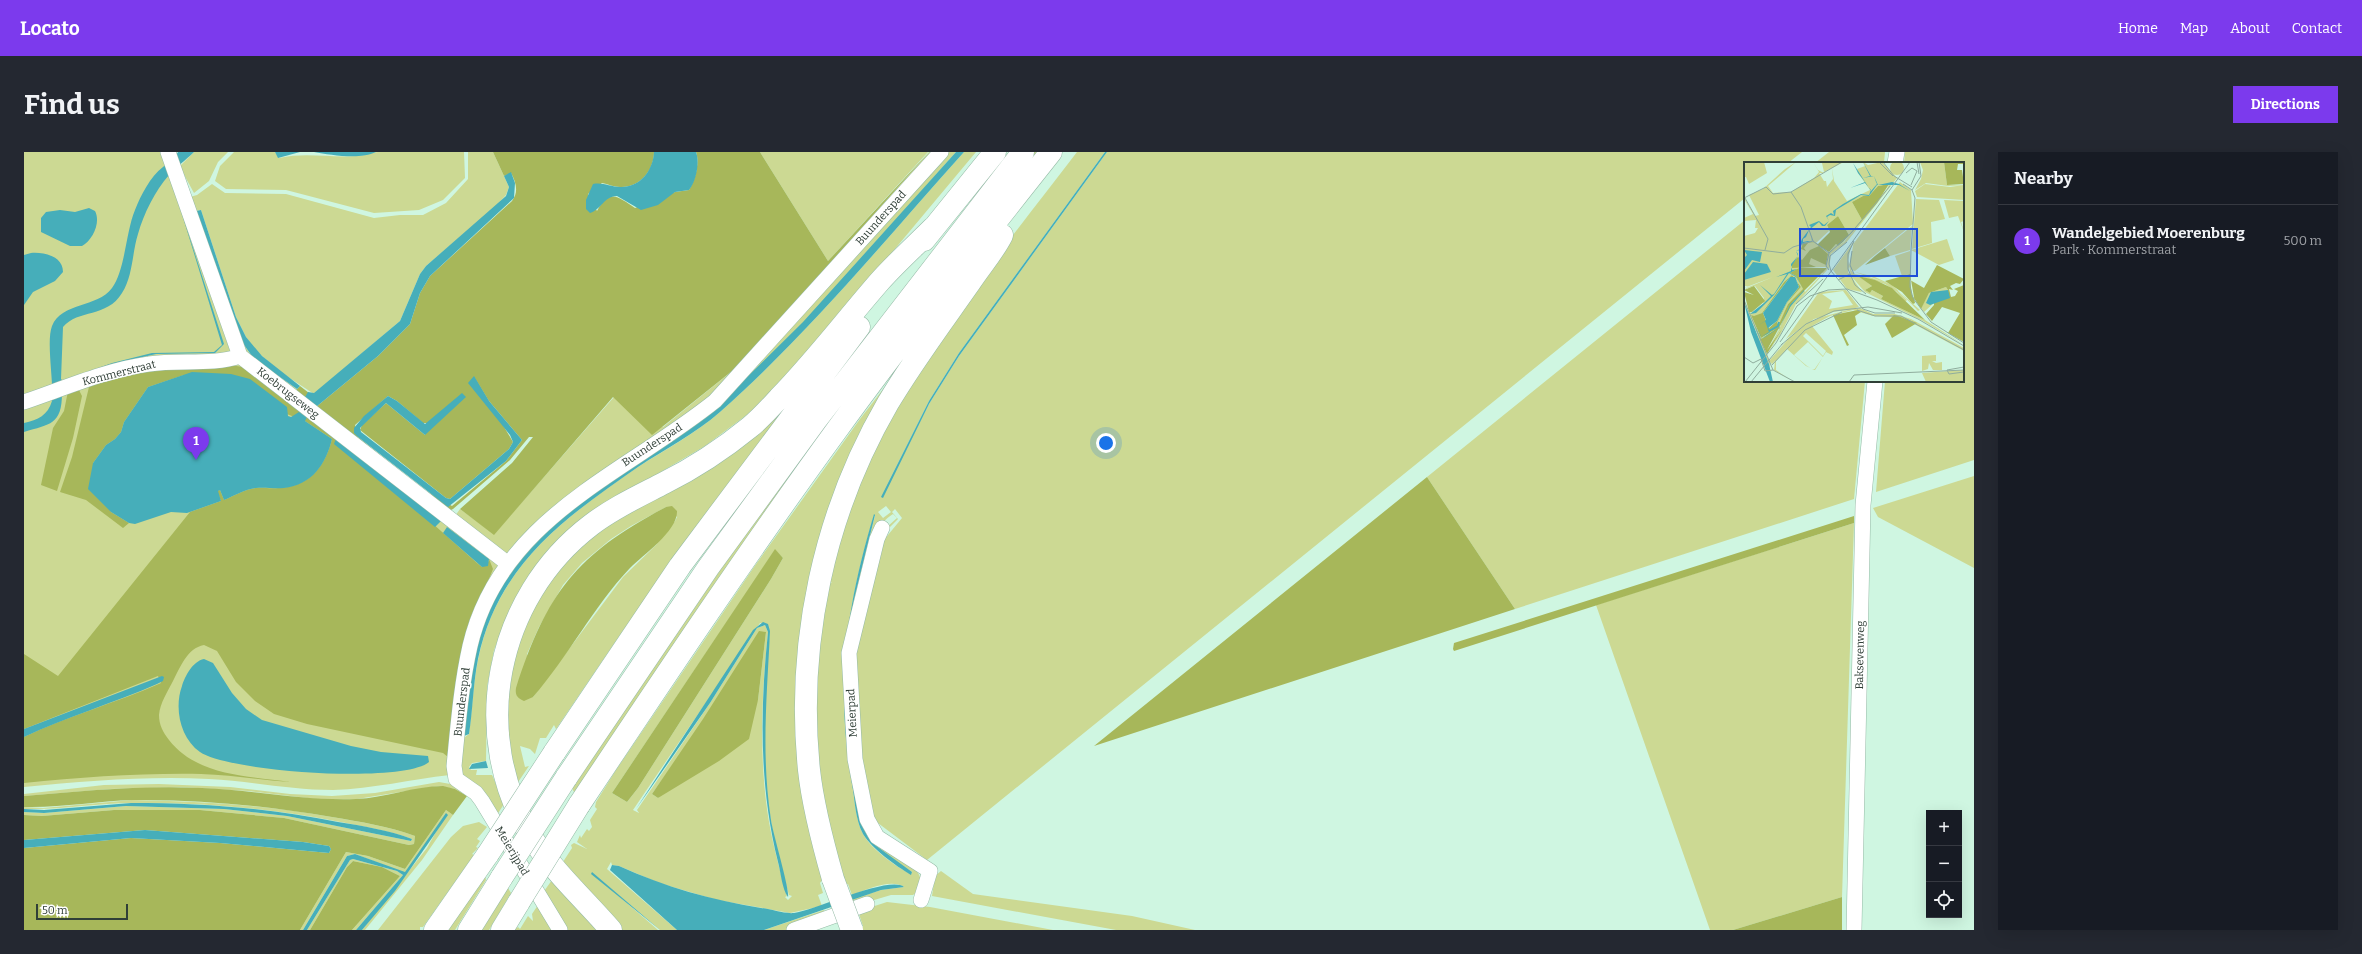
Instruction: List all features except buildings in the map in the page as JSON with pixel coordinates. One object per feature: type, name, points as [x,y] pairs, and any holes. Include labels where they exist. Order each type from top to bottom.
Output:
[{"type":"highway","points":[[435,930],[488,854],[680,566],[933,228],[995,152]]},
{"type":"highway","points":[[469,930],[566,778],[708,568],[811,426],[927,273],[1023,152]]},
{"type":"highway","points":[[502,930],[579,805],[730,580],[836,430],[947,284],[1051,152]]},
{"type":"highway","points":[[852,930],[833,879],[819,827],[809,771],[806,716],[808,665],[813,611],[822,566],[850,479],[868,440],[889,402],[915,362],[1002,236],[1019,193]]},
{"type":"highway","points":[[611,930],[551,863],[531,836],[516,806],[502,767],[496,729],[498,691],[505,650],[521,608],[553,560],[590,526],[615,509],[708,458],[752,426],[788,389],[882,280],[933,228]]},
{"type":"street","name":"Buunderspad","points":[[456,779],[455,759],[464,674],[470,645],[480,614],[507,562],[545,522],[572,500],[688,422],[715,400],[941,152]]},
{"type":"street","points":[[169,156],[240,356]]},
{"type":"street","name":"Koebrugseweg","points":[[240,356],[507,562]]},
{"type":"street","name":"Kommerstraat","points":[[24,402],[64,388],[146,364],[222,361],[240,356]]},
{"type":"street","name":"Baksevenweg","points":[[1854,930],[1863,506],[1875,382]]},
{"type":"street","name":"Meierpad","points":[[882,528],[877,539],[849,653],[855,759],[867,819],[877,838],[930,871],[921,900]]},
{"type":"street","name":"Meierijpad","points":[[456,779],[476,793],[482,801],[560,930]]},
{"type":"street","points":[[794,930],[867,904]]},
{"type":"green space","points":[[24,152],[161,152],[229,348],[234,357],[500,562],[450,775],[363,788],[333,790],[302,789],[224,780],[186,778],[116,780],[24,787]]},
{"type":"green space","points":[[194,152],[228,152],[218,162],[209,181],[194,193],[182,171],[180,174],[190,197],[197,195],[212,184],[225,193],[286,194],[374,218],[400,215],[423,215],[446,203],[468,179],[468,152],[493,152],[509,187],[506,195],[495,207],[426,266],[420,274],[400,321],[314,394],[282,373],[256,351],[246,337],[236,317],[201,210],[196,211],[242,342],[254,359],[297,389],[294,392],[252,359],[239,342],[234,332],[177,169]]},
{"type":"green space","points":[[234,152],[275,152],[279,158],[299,155],[357,156],[378,152],[464,152],[465,178],[443,200],[419,210],[374,213],[286,190],[226,189],[215,181],[220,166]]},
{"type":"green space","points":[[493,152],[654,152],[652,165],[640,181],[627,187],[616,187],[602,183],[588,194],[597,211],[606,199],[611,197],[619,198],[635,208],[675,192],[689,190],[696,171],[696,152],[760,152],[828,261],[929,152],[742,363],[652,435],[613,397],[494,535],[460,509],[512,463],[533,437],[529,437],[510,460],[449,511],[294,392],[300,386],[309,393],[316,407],[378,356],[410,324],[420,293],[430,276],[514,198],[516,194],[516,187],[513,176],[511,173],[504,176]],"holes":[[[474,376],[489,401],[522,440],[506,461],[452,506],[421,488],[358,437],[355,425],[388,396],[397,401],[423,423],[427,423],[425,435],[386,403],[362,425],[360,430],[446,498],[450,499],[509,449],[513,442]]]},
{"type":"green space","points":[[760,152],[928,152],[828,261]]},
{"type":"green space","points":[[929,152],[936,152],[848,250],[842,249]]},
{"type":"green space","points":[[945,152],[956,152],[845,278],[758,369],[705,415],[609,481],[558,521],[535,543],[515,567],[497,593],[483,623],[473,655],[467,694],[465,737],[469,734],[474,682],[480,651],[490,620],[504,592],[520,567],[540,544],[586,504],[720,412],[785,350],[846,285],[964,152],[976,152],[838,317],[756,408],[705,446],[596,510],[561,537],[538,563],[512,604],[494,650],[487,687],[486,761],[472,763],[469,767],[471,770],[477,770],[476,775],[492,775],[504,804],[495,818],[485,799],[461,777],[458,768],[467,670],[470,656],[479,625],[491,597],[507,572],[525,548],[569,507],[619,470],[701,416],[726,395]]},
{"type":"green space","points":[[1034,152],[1041,152],[575,794],[572,788],[780,482]]},
{"type":"green space","points":[[1077,152],[1105,152],[959,353],[929,401],[881,497],[929,404],[959,356],[1107,152],[1802,152],[1789,162],[1744,162],[1744,199],[927,860],[874,820],[870,822],[860,771],[855,723],[855,669],[862,617],[867,591],[882,535],[887,527],[897,518],[893,514],[881,525],[876,534],[861,590],[856,617],[852,643],[849,697],[852,756],[858,799],[865,824],[914,868],[920,877],[920,887],[913,895],[891,895],[854,906],[853,899],[881,890],[904,887],[886,884],[852,895],[848,884],[845,885],[833,849],[824,812],[816,735],[818,658],[822,620],[829,583],[832,583],[829,581],[841,535],[839,534],[867,460],[900,399],[922,362],[998,255]],"holes":[[[886,506],[891,512],[883,518],[878,512]],[[895,509],[902,518],[883,541],[888,529],[898,519],[892,512]],[[874,515],[875,516],[854,596],[847,645],[845,681],[847,734],[857,806],[864,831],[876,847],[912,872],[911,874],[884,857],[872,846],[863,834],[858,822],[847,748],[844,714],[844,681],[846,648],[850,616],[856,583]]]},
{"type":"green space","points":[[1829,152],[1885,152],[1884,162],[1816,162]]},
{"type":"green space","points":[[1905,152],[1974,152],[1974,460],[1876,492],[1885,382],[1964,382],[1964,162],[1904,162]]},
{"type":"green space","points":[[1744,221],[1744,382],[1865,382],[1854,499],[1515,609],[1427,477]]},
{"type":"green space","points":[[835,341],[624,629],[556,729],[554,725],[546,738],[540,738],[535,754],[530,749],[520,746],[525,767],[529,766],[514,788],[505,756],[513,638],[569,550],[678,480]],"holes":[[[666,507],[677,517],[656,545],[623,577],[533,697],[527,654],[539,627],[563,585],[582,563],[611,539],[631,526]]]},
{"type":"green space","points":[[915,348],[809,604],[824,877],[820,883],[823,893],[818,895],[822,906],[790,913],[717,900],[659,883],[619,866],[612,865],[611,862],[607,869],[677,930],[660,930],[591,872],[658,930],[622,930],[561,865],[572,848],[571,845],[574,843],[587,849],[577,842],[580,835],[581,838],[587,829],[589,831],[592,827],[590,820],[597,809],[595,807],[596,802],[616,770],[754,567],[860,419]],"holes":[[[775,550],[783,558],[771,579],[638,788],[627,802],[612,793]],[[760,623],[765,623],[770,631],[764,707],[764,757],[766,782],[776,848],[789,895],[792,896],[788,900],[785,897],[787,896],[771,831],[764,787],[762,720],[768,632],[765,625],[757,628],[710,703],[637,810],[639,813],[633,810]],[[766,632],[758,700],[658,798],[652,794]]]},
{"type":"green space","points":[[742,363],[732,379],[509,553],[506,554],[455,516],[460,509],[494,534],[614,397],[663,427]]},
{"type":"green space","points":[[230,365],[243,367],[298,404],[482,567],[489,561],[489,559],[493,569],[470,619],[461,653],[455,688],[448,757],[443,753],[307,724],[274,714],[255,701],[236,682],[217,651],[204,645],[193,650],[185,659],[178,670],[163,702],[159,719],[165,734],[181,752],[194,761],[209,768],[241,776],[290,782],[201,774],[157,774],[24,783],[24,737],[40,729],[161,683],[158,676],[24,729],[24,654],[58,676],[190,512],[221,501],[217,491],[220,490],[224,500],[252,489],[289,487],[299,484],[314,474],[320,467],[332,439],[305,421],[184,375],[148,387],[124,422],[121,432],[115,439],[106,445],[93,463],[111,512],[129,523],[123,528],[86,500],[60,492],[72,457],[89,387],[79,390],[82,396],[73,438],[57,491],[41,485],[53,428],[64,411],[68,391],[136,370]]},
{"type":"green space","points":[[1974,476],[1974,568],[1878,517],[1873,508]]},
{"type":"green space","points":[[1427,477],[1515,609],[1094,746]]},
{"type":"green space","points":[[672,506],[677,511],[676,519],[672,527],[651,550],[630,568],[617,583],[592,615],[546,682],[533,697],[524,701],[520,699],[516,694],[516,688],[528,655],[540,626],[554,601],[569,579],[609,542],[635,524],[666,507]]},
{"type":"green space","points":[[1854,516],[1854,523],[1454,651],[1453,649],[1454,643]]},
{"type":"green space","points":[[1854,523],[1842,897],[1733,930],[1710,930],[1596,605]]},
{"type":"green space","points":[[775,549],[783,558],[771,579],[638,788],[627,802],[612,793]]},
{"type":"green space","points":[[759,631],[766,632],[758,700],[749,739],[719,761],[658,798],[652,794],[703,719]]},
{"type":"green space","points":[[439,782],[456,785],[467,796],[455,789],[438,786],[357,799],[316,799],[248,791],[181,787],[110,789],[24,796],[24,794],[104,785],[159,784],[230,787],[290,794],[332,796],[375,793]]},
{"type":"green space","points":[[443,786],[455,789],[467,796],[453,815],[446,810],[405,869],[368,856],[346,852],[300,930],[24,930],[24,848],[131,838],[220,843],[329,853],[331,849],[329,846],[303,842],[145,830],[24,840],[24,815],[42,816],[114,810],[200,810],[284,818],[409,845],[414,844],[415,836],[364,823],[307,813],[258,807],[208,802],[133,800],[24,807],[24,796],[113,789],[180,787],[221,789],[299,797],[356,799],[378,797],[421,788]]},
{"type":"green space","points":[[132,800],[232,804],[282,809],[395,830],[415,836],[414,844],[409,845],[284,818],[200,810],[114,810],[42,816],[24,815],[24,812],[44,813],[126,806],[224,809],[287,816],[411,841],[412,839],[384,831],[310,816],[260,809],[209,805],[133,803],[52,808],[24,809],[24,807],[43,808]]},
{"type":"green space","points":[[446,810],[453,815],[422,860],[365,930],[362,930],[427,848],[446,814],[405,873],[355,854],[347,856],[303,930],[300,930],[346,852],[368,856],[405,869]]},
{"type":"green space","points":[[479,822],[487,827],[477,839],[480,841],[476,847],[478,848],[472,854],[474,855],[423,927],[420,927],[420,930],[378,930],[451,837],[463,826]]},
{"type":"green space","points":[[353,859],[397,871],[403,875],[356,930],[352,930],[400,876],[382,867],[353,861],[347,867],[310,930],[307,930],[350,860]]},
{"type":"green space","points":[[490,859],[494,865],[485,876],[486,880],[455,930],[438,930]]},
{"type":"green space","points":[[353,861],[382,867],[400,876],[352,930],[310,930],[347,867]]},
{"type":"green space","points":[[941,871],[973,894],[1132,916],[1195,930],[1116,930],[932,896],[935,876]]},
{"type":"green space","points":[[552,880],[598,930],[566,930],[542,894]]},
{"type":"green space","points":[[508,888],[511,893],[489,930],[480,930]]},
{"type":"green space","points":[[1842,897],[1842,930],[1733,930]]},
{"type":"green space","points":[[887,902],[930,907],[1053,930],[861,930],[863,926],[859,914],[856,912]]},
{"type":"green space","points":[[538,905],[558,930],[514,930],[518,927],[520,929],[528,916],[533,921],[532,914]]},
{"type":"green space","points":[[824,910],[827,916],[787,930],[764,930]]},
{"type":"water","points":[[178,152],[194,152],[169,175],[150,203],[140,226],[128,279],[122,293],[116,301],[109,306],[69,321],[63,327],[61,379],[63,381],[112,363],[152,353],[214,352],[222,345],[178,201],[224,344],[215,353],[156,354],[125,361],[97,370],[62,393],[60,411],[53,422],[24,432],[24,423],[42,416],[48,410],[52,401],[50,333],[52,326],[57,318],[63,313],[98,299],[112,288],[120,272],[129,229],[140,198],[158,171],[173,159]]},
{"type":"water","points":[[275,152],[300,152],[278,158]]},
{"type":"water","points":[[314,152],[376,152],[362,156],[354,156]]},
{"type":"water","points":[[654,152],[696,152],[698,161],[697,172],[694,182],[689,190],[675,192],[658,205],[641,210],[617,196],[605,201],[597,209],[590,213],[586,209],[586,200],[593,184],[621,187],[640,181],[645,176],[651,165]]},
{"type":"water","points":[[956,152],[964,152],[846,285],[753,382],[710,420],[610,486],[560,526],[537,547],[518,571],[501,597],[488,626],[476,668],[469,734],[464,736],[473,657],[493,599],[526,551],[578,504],[727,397],[803,322]]},
{"type":"water","points":[[1105,152],[1107,152],[959,356],[929,404],[883,498],[881,497],[929,401],[959,353]]},
{"type":"water","points":[[511,172],[515,183],[514,198],[430,276],[420,293],[410,324],[378,356],[316,407],[305,397],[308,392],[314,393],[400,321],[420,274],[426,266],[506,196],[509,187],[504,176]]},
{"type":"water","points":[[89,208],[95,211],[97,220],[93,235],[90,240],[82,246],[70,246],[41,232],[41,218],[46,212],[60,210],[75,212]]},
{"type":"water","points":[[201,210],[236,317],[246,337],[262,356],[300,386],[297,389],[254,359],[242,342],[196,211]]},
{"type":"water","points":[[41,253],[52,256],[60,262],[63,272],[55,281],[33,292],[24,305],[24,255]]},
{"type":"water","points":[[192,372],[231,374],[250,379],[287,407],[288,416],[291,417],[299,412],[307,417],[305,421],[332,439],[326,457],[322,465],[310,478],[294,486],[284,488],[252,489],[224,500],[220,490],[218,491],[221,501],[187,513],[171,512],[135,524],[129,523],[111,512],[88,489],[93,463],[106,445],[115,439],[121,432],[124,422],[148,387]]},
{"type":"water","points":[[474,376],[489,401],[522,440],[506,461],[448,507],[358,437],[354,433],[354,428],[364,416],[388,396],[397,401],[425,424],[462,393],[466,397],[425,435],[386,403],[360,428],[361,432],[446,498],[450,499],[509,449],[513,442],[510,435],[468,383]]},
{"type":"water","points":[[337,436],[441,521],[435,527],[334,444]]},
{"type":"water","points":[[874,514],[875,515],[854,600],[847,645],[861,824],[868,837],[875,845],[912,872],[911,875],[891,862],[872,846],[863,834],[857,816],[847,748],[844,714],[846,648],[856,582]]},
{"type":"water","points":[[447,527],[489,559],[488,566],[482,567],[443,533]]},
{"type":"water","points":[[763,622],[768,624],[770,631],[765,749],[768,796],[772,827],[788,897],[783,885],[772,833],[764,776],[763,719],[765,661],[768,632],[765,625],[757,628],[710,703],[636,809],[753,630]]},
{"type":"water","points":[[204,659],[213,663],[232,693],[246,709],[262,720],[351,746],[381,752],[428,756],[429,762],[413,769],[386,773],[316,773],[278,770],[244,765],[217,759],[200,752],[193,746],[183,731],[180,722],[179,704],[182,686],[187,674],[196,663]]},
{"type":"water","points":[[162,676],[164,677],[163,681],[157,684],[24,737],[24,729]]},
{"type":"water","points":[[486,761],[488,768],[469,769],[472,764]]},
{"type":"water","points":[[131,803],[210,805],[286,813],[366,827],[394,833],[412,839],[411,841],[287,816],[224,809],[126,806],[44,813],[24,812],[24,809],[44,810]]},
{"type":"water","points":[[446,813],[448,815],[395,891],[362,930],[356,930],[403,875],[397,871],[353,859],[350,860],[307,930],[303,930],[347,856],[355,854],[405,872]]},
{"type":"water","points":[[145,830],[303,842],[329,846],[331,849],[329,853],[220,843],[131,838],[24,848],[24,840]]},
{"type":"water","points":[[612,865],[619,866],[636,874],[707,897],[790,913],[804,911],[869,889],[896,885],[904,887],[881,890],[764,930],[677,930],[610,870]]},
{"type":"water","points":[[592,872],[660,930],[591,874]]},
{"type":"place","name":"Wandelgebied Moerenburg","points":[[196,460]]}]
